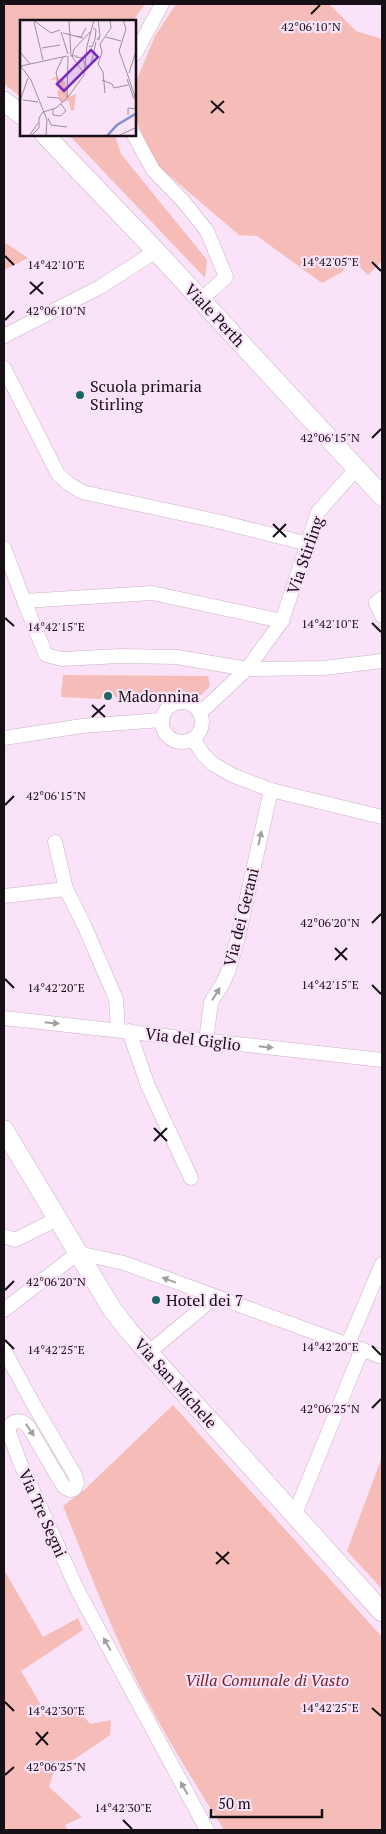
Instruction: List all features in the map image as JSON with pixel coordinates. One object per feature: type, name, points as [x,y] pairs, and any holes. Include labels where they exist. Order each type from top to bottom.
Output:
[{"type":"street","points":[[136,52],[162,4]]},
{"type":"street","points":[[4,101],[20,114]]},
{"type":"street","name":"Viale Perth","points":[[46,136],[156,251],[382,496]]},
{"type":"street","points":[[135,136],[153,170],[183,201],[207,231],[220,262],[226,277],[201,300]]},
{"type":"street","points":[[4,336],[100,287],[156,251]]},
{"type":"street","points":[[4,368],[58,474],[82,492],[221,522],[308,544]]},
{"type":"street","name":"Via Stirling","points":[[200,713],[247,669],[282,620],[318,512],[357,468]]},
{"type":"street","points":[[4,548],[46,655],[62,659],[120,656],[177,657],[247,669],[324,668],[382,661]]},
{"type":"street","points":[[24,601],[152,593],[282,620]]},
{"type":"street","points":[[382,598],[376,604],[382,616]]},
{"type":"street","points":[[178,702],[191,704],[200,713],[202,727],[194,739],[181,742],[168,738],[161,720],[167,708],[178,702]]},
{"type":"street","points":[[4,738],[82,726],[161,720]]},
{"type":"street","points":[[194,739],[204,754],[214,764],[232,774],[271,790],[382,817]]},
{"type":"street","name":"Via dei Gerani","points":[[206,1041],[211,1002],[229,969],[238,938],[271,790]]},
{"type":"street","points":[[55,842],[66,889],[116,999],[124,1030],[148,1086],[191,1178]]},
{"type":"street","points":[[4,896],[66,889]]},
{"type":"street","name":"Via del Giglio","points":[[4,1018],[382,1060]]},
{"type":"street","name":"Via San Michele","points":[[4,1130],[112,1309],[148,1353],[382,1612]]},
{"type":"street","points":[[4,1236],[15,1240],[58,1219]]},
{"type":"street","points":[[4,1310],[78,1253],[124,1263],[382,1357]]},
{"type":"street","points":[[348,1344],[381,1269]]},
{"type":"street","points":[[148,1353],[215,1297]]},
{"type":"street","name":"Via Tre Segni","points":[[4,1350],[34,1406],[75,1475],[77,1483],[70,1490],[64,1488],[28,1426],[23,1421],[18,1420],[9,1427],[9,1432],[19,1460],[78,1591],[207,1830]]},
{"type":"street","points":[[295,1514],[362,1350]]},
{"type":"green space","points":[[4,4],[145,4],[134,20],[20,20],[20,96],[4,84]]},
{"type":"green space","points":[[176,4],[329,4],[356,31],[382,39],[382,261],[368,275],[351,258],[342,272],[322,283],[257,236],[239,235],[157,165],[136,121],[136,82],[155,36]]},
{"type":"green space","points":[[70,136],[115,136],[121,154],[207,260],[205,278]]},
{"type":"green space","points":[[4,242],[28,258],[4,270]]},
{"type":"green space","points":[[63,675],[208,676],[210,686],[201,695],[117,698],[109,692],[100,699],[61,697]]},
{"type":"green space","name":"Villa Comunale di Vasto","points":[[173,1405],[382,1637],[382,1830],[224,1830],[160,1725],[130,1667],[63,1506],[84,1490]]},
{"type":"green space","points":[[382,1457],[382,1589],[347,1551]]},
{"type":"green space","points":[[4,1570],[43,1637],[78,1618],[83,1630],[21,1671],[46,1714],[74,1705],[90,1724],[111,1720],[110,1735],[53,1774],[49,1787],[82,1817],[65,1825],[68,1830],[4,1830]]},
{"type":"place","name":"Scuola primaria Stirling","points":[[80,395]]},
{"type":"place","name":"Madonnina","points":[[108,696]]},
{"type":"place","name":"Hotel dei 7","points":[[156,1300]]}]
